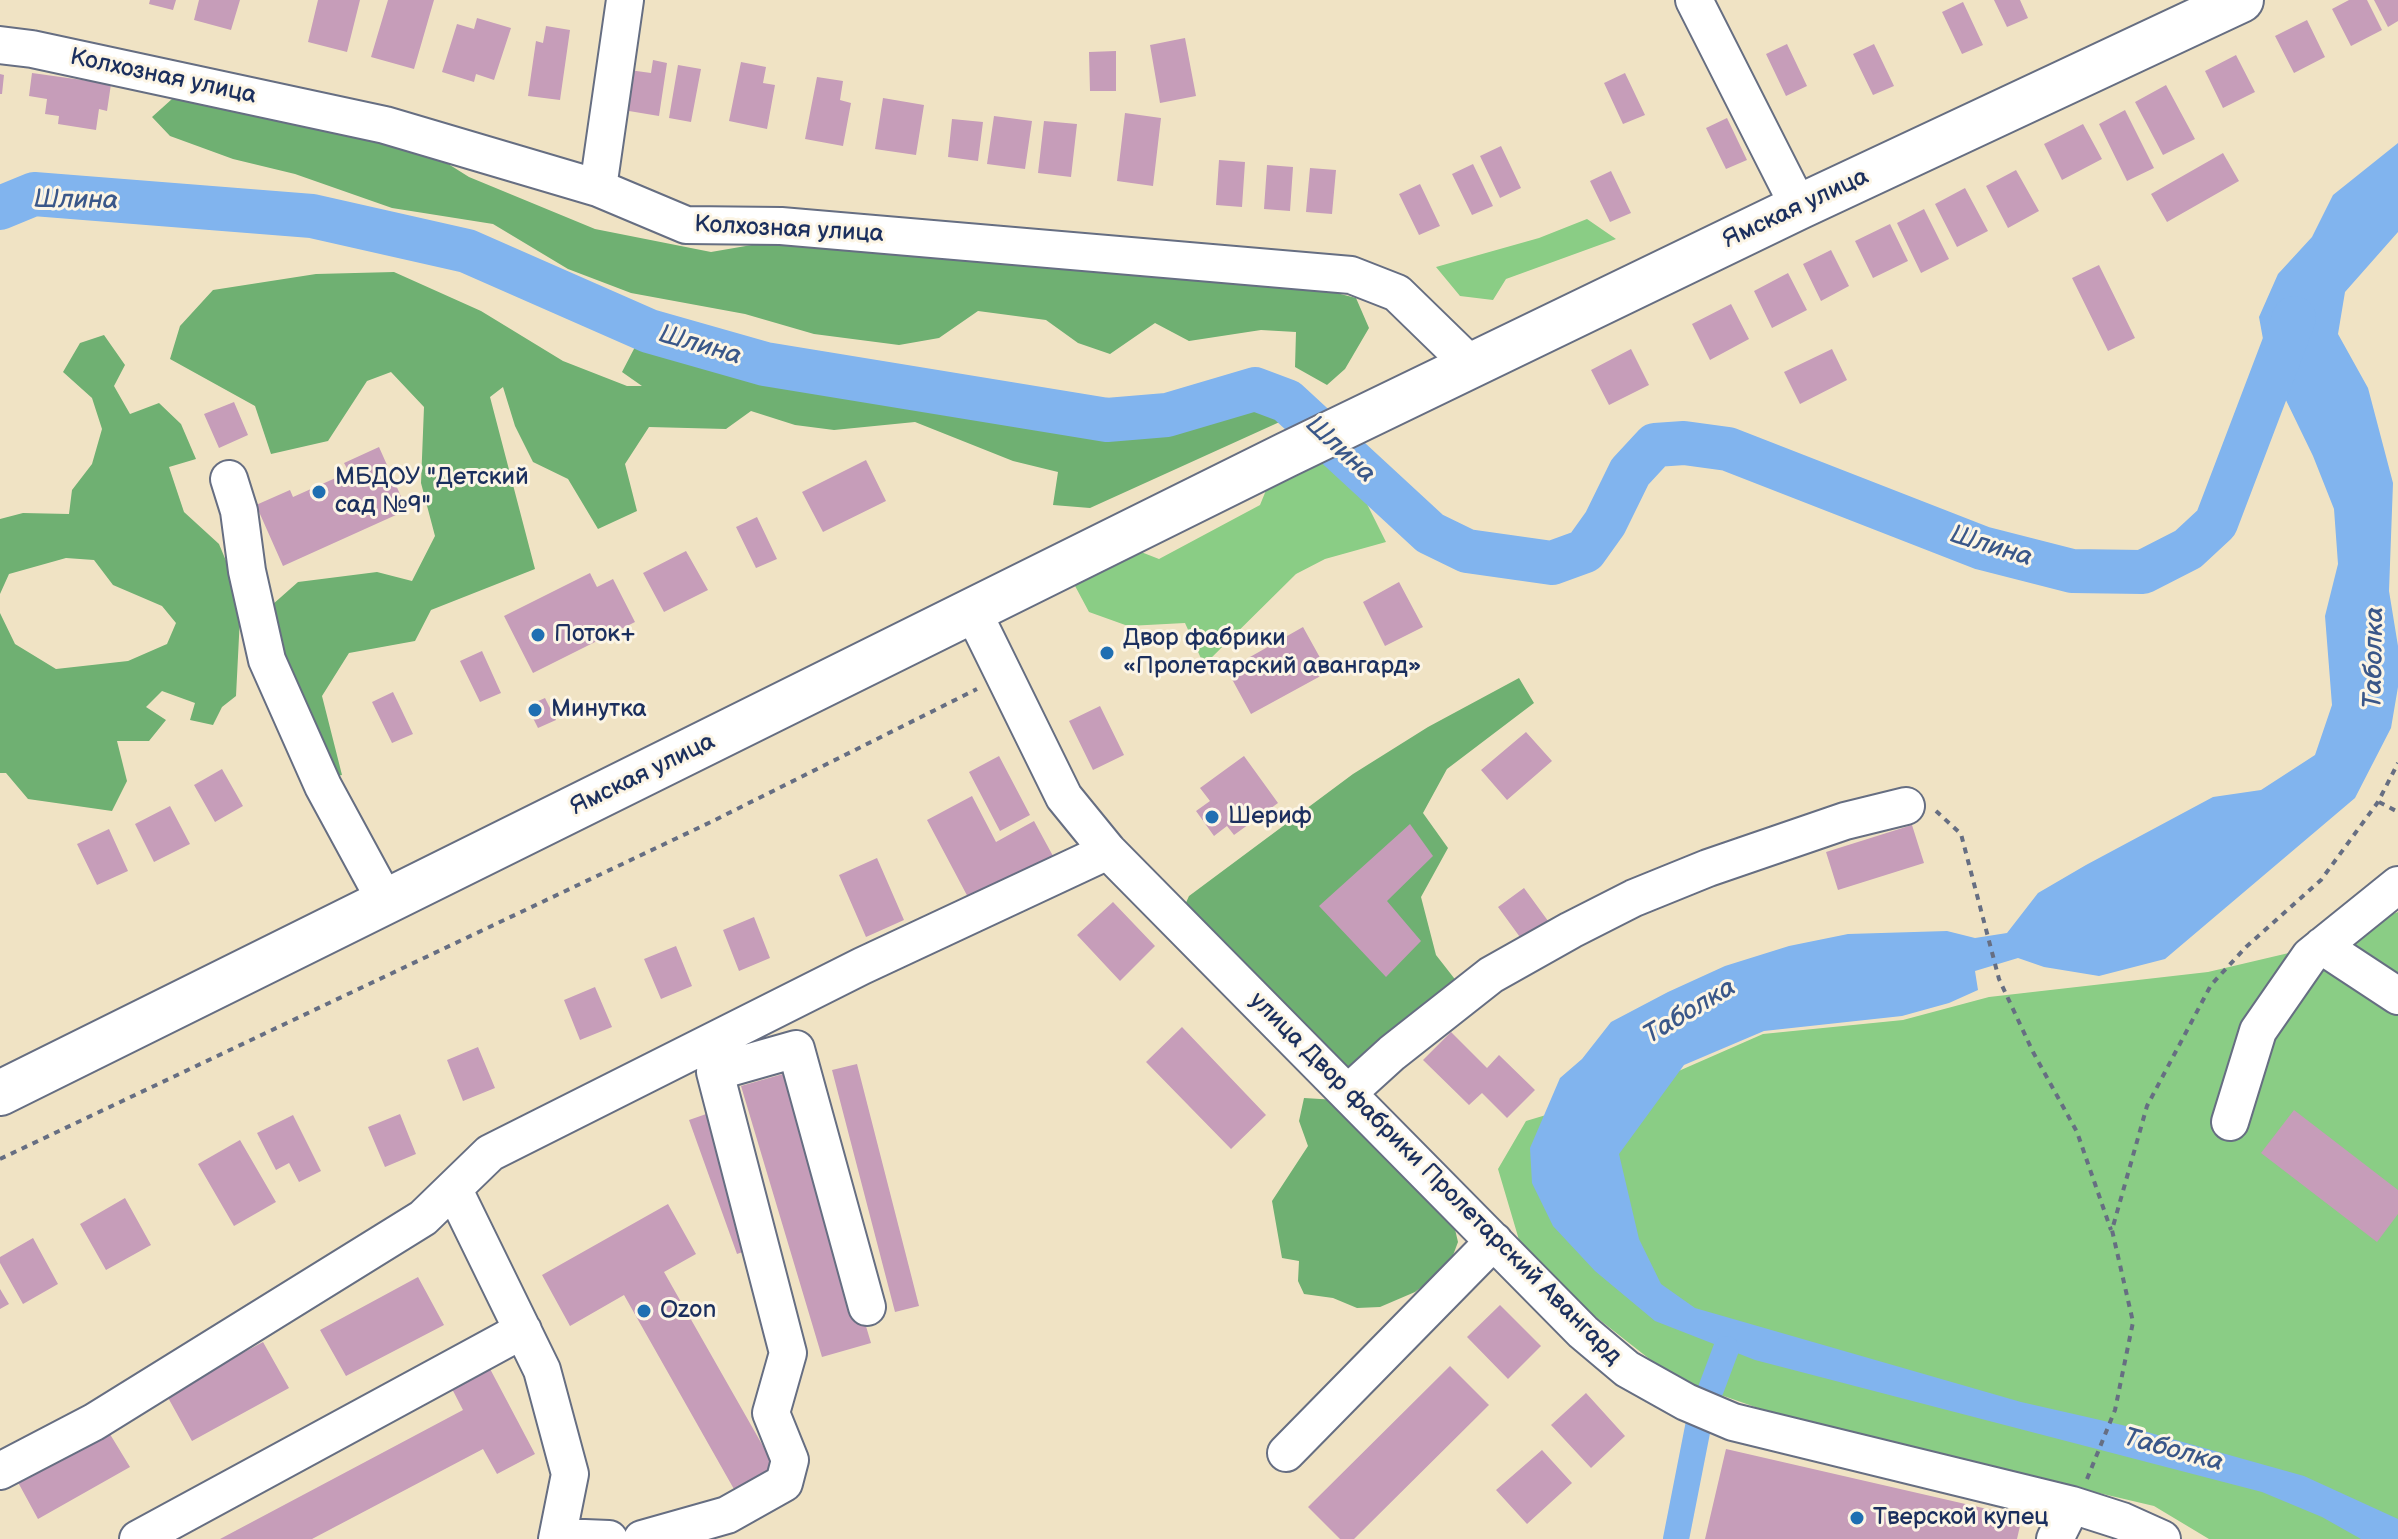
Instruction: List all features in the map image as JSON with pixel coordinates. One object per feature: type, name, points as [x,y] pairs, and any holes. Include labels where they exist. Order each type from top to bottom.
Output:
[{"type":"highway","name":"Ямская улица","points":[[0,1093],[1353,422],[1799,207],[2241,0]]},
{"type":"street","points":[[598,188],[625,0]]},
{"type":"street","points":[[1694,0],[1799,207]]},
{"type":"street","name":"Колхозная улица","points":[[0,45],[32,49],[385,125],[598,188],[686,225],[781,226],[1351,275],[1397,293],[1472,366]]},
{"type":"street","points":[[229,479],[239,511],[247,571],[267,660],[323,786],[386,902]]},
{"type":"street","name":"улица Двор фабрики Пролетарский Авангард","points":[[973,612],[1064,797],[1108,851],[1583,1332],[1627,1369],[1686,1402],[1733,1422],[2072,1505],[2122,1521],[2162,1539]]},
{"type":"street","points":[[1348,1093],[1392,1053],[1491,975],[1571,930],[1634,898],[1708,868],[1845,821],[1906,806]]},
{"type":"street","points":[[0,1471],[94,1422],[423,1218],[490,1153],[783,1005],[1108,851]]},
{"type":"street","points":[[2230,1122],[2258,1031],[2310,956],[2398,885]]},
{"type":"street","points":[[2322,946],[2398,996]]},
{"type":"street","points":[[783,1005],[867,1307]]},
{"type":"street","points":[[642,1539],[727,1515],[784,1483],[790,1460],[771,1413],[788,1353],[715,1072],[796,1049]]},
{"type":"street","points":[[454,1190],[542,1370],[570,1474],[558,1538],[609,1539]]},
{"type":"street","points":[[1286,1453],[1494,1241]]},
{"type":"street","points":[[138,1539],[523,1330]]},
{"type":"street","points":[[2055,1539],[2072,1505]]},
{"type":"path","points":[[0,1159],[587,882],[1004,676]]},
{"type":"path","points":[[2112,1230],[2147,1106],[2211,985],[2246,947],[2321,880],[2378,802],[2398,763]]},
{"type":"path","points":[[2378,802],[2398,812]]},
{"type":"path","points":[[1906,806],[1937,811],[1961,834],[1999,979],[2033,1052],[2077,1132],[2112,1230],[2133,1322],[2115,1410],[2093,1469]]},
{"type":"green space","points":[[211,98],[426,150],[469,177],[595,229],[711,252],[804,236],[1317,288],[1356,298],[1369,328],[1345,369],[1327,385],[1295,367],[1296,332],[1261,330],[1189,341],[1155,323],[1110,354],[1078,343],[1046,320],[978,311],[939,338],[899,345],[814,334],[745,314],[631,293],[568,269],[493,224],[392,208],[295,174],[233,159],[170,136],[152,117],[172,99]]},
{"type":"green space","points":[[1587,219],[1616,239],[1506,279],[1493,300],[1460,296],[1436,267],[1539,238]]},
{"type":"green space","points":[[394,272],[481,311],[563,361],[627,386],[642,386],[622,372],[636,345],[827,389],[915,399],[1142,436],[1254,397],[1284,420],[1090,508],[1053,505],[1058,472],[1013,461],[915,422],[834,430],[795,425],[751,411],[726,429],[649,427],[625,464],[637,511],[598,529],[568,479],[533,462],[515,426],[503,387],[490,397],[535,569],[431,610],[415,641],[349,653],[322,696],[342,775],[330,777],[277,657],[272,605],[298,582],[377,572],[412,581],[435,536],[421,483],[424,407],[391,372],[367,381],[328,441],[271,454],[255,406],[170,359],[180,326],[213,290],[316,274]]},
{"type":"green space","points":[[104,335],[125,365],[114,386],[130,414],[159,403],[181,424],[196,459],[169,467],[184,512],[219,544],[241,597],[236,696],[222,707],[213,725],[190,720],[195,703],[162,691],[146,707],[166,720],[149,741],[117,741],[127,781],[112,811],[28,799],[6,773],[0,773],[0,613],[15,644],[56,669],[128,661],[167,644],[176,623],[162,606],[113,585],[94,560],[66,558],[9,574],[0,594],[0,519],[23,513],[69,514],[72,490],[92,464],[102,429],[92,398],[63,372],[80,343]]},
{"type":"green space","points":[[1323,456],[1355,480],[1386,542],[1325,559],[1296,574],[1204,665],[1185,623],[1128,626],[1089,612],[1074,584],[1136,550],[1159,559],[1260,505],[1271,478]]},
{"type":"green space","points":[[1519,678],[1534,703],[1447,769],[1423,813],[1448,848],[1421,897],[1436,955],[1461,987],[1353,1078],[1184,907],[1189,896],[1353,774],[1428,727]]},
{"type":"green space","points":[[2398,912],[2398,1539],[2209,1539],[2154,1506],[1801,1423],[1675,1379],[1587,1310],[1522,1250],[1498,1169],[1526,1121],[1649,1084],[1763,1034],[1903,1020],[1989,997],[2208,972],[2293,952]]},
{"type":"green space","points":[[1304,1098],[1337,1100],[1454,1225],[1458,1242],[1449,1266],[1415,1292],[1380,1307],[1357,1308],[1333,1298],[1304,1294],[1298,1281],[1299,1261],[1282,1258],[1272,1201],[1308,1146],[1299,1121]]},
{"type":"water","name":"Таболка","points":[[2398,143],[2398,232],[2345,292],[2338,334],[2368,388],[2393,483],[2389,591],[2398,646],[2398,687],[2391,728],[2355,798],[2165,959],[2099,976],[2044,967],[2018,958],[1975,971],[1978,990],[1949,1003],[1902,1016],[1764,1031],[1684,1065],[1619,1154],[1639,1239],[1661,1284],[1695,1308],[2021,1402],[2122,1425],[2304,1476],[2398,1519],[2398,1539],[2361,1539],[2322,1517],[2262,1492],[1755,1360],[1655,1321],[1595,1271],[1553,1226],[1532,1183],[1530,1148],[1560,1078],[1582,1059],[1611,1022],[1668,992],[1725,966],[1789,946],[1848,934],[1947,931],[1975,938],[2007,933],[2038,893],[2086,865],[2213,797],[2261,790],[2315,755],[2332,705],[2325,616],[2338,564],[2334,509],[2313,456],[2267,361],[2259,317],[2278,274],[2312,237],[2333,195]]},
{"type":"building","points":[[150,0],[176,0],[173,10],[149,4]]},
{"type":"building","points":[[199,0],[240,0],[231,30],[194,20]]},
{"type":"building","points":[[318,0],[360,0],[347,52],[308,42]]},
{"type":"building","points":[[388,0],[434,0],[414,69],[371,57]]},
{"type":"building","points":[[1994,0],[2020,0],[2028,18],[2007,27]]},
{"type":"building","points":[[2349,0],[2367,0],[2382,30],[2351,46],[2332,9]]},
{"type":"building","points":[[2374,0],[2398,0],[2398,21],[2388,27]]},
{"type":"building","points":[[1963,2],[1983,45],[1962,54],[1942,12]]},
{"type":"building","points":[[477,18],[511,28],[494,80],[476,74],[474,82],[442,72],[457,24],[474,29]]},
{"type":"building","points":[[2307,20],[2325,57],[2294,73],[2275,36]]},
{"type":"building","points":[[546,26],[570,30],[560,100],[528,96],[536,41],[543,43]]},
{"type":"building","points":[[1185,38],[1196,96],[1160,103],[1150,45]]},
{"type":"building","points":[[1787,44],[1807,86],[1786,96],[1766,54]]},
{"type":"building","points":[[1874,44],[1894,86],[1873,95],[1853,54]]},
{"type":"building","points":[[1116,51],[1116,91],[1090,91],[1089,52]]},
{"type":"building","points":[[2236,55],[2255,92],[2223,108],[2205,71]]},
{"type":"building","points":[[653,60],[667,63],[659,116],[623,110],[629,70],[651,73]]},
{"type":"building","points":[[741,62],[766,67],[763,83],[775,85],[767,129],[729,121]]},
{"type":"building","points":[[678,65],[701,69],[691,122],[669,118]]},
{"type":"building","points":[[32,73],[111,84],[107,111],[99,109],[96,130],[58,124],[59,116],[45,114],[47,99],[29,96]]},
{"type":"building","points":[[1625,73],[1645,115],[1623,124],[1604,83]]},
{"type":"building","points":[[0,74],[4,75],[2,94],[0,94]]},
{"type":"building","points":[[817,77],[843,81],[840,100],[851,103],[843,146],[805,139]]},
{"type":"building","points":[[2166,85],[2195,139],[2163,155],[2135,102]]},
{"type":"building","points":[[883,98],[924,105],[916,155],[875,149]]},
{"type":"building","points":[[2125,110],[2154,168],[2127,181],[2099,124]]},
{"type":"building","points":[[1125,113],[1161,118],[1153,186],[1117,181]]},
{"type":"building","points":[[994,116],[1032,121],[1025,169],[987,164]]},
{"type":"building","points":[[1727,118],[1747,160],[1726,169],[1706,128]]},
{"type":"building","points":[[952,119],[983,122],[978,161],[948,157]]},
{"type":"building","points":[[1044,121],[1077,124],[1071,177],[1038,173]]},
{"type":"building","points":[[2083,124],[2102,159],[2062,180],[2044,144]]},
{"type":"building","points":[[1501,146],[1521,188],[1500,198],[1480,156]]},
{"type":"building","points":[[2223,153],[2239,181],[2167,222],[2151,194]]},
{"type":"building","points":[[1219,160],[1245,162],[1242,207],[1216,205]]},
{"type":"building","points":[[1473,164],[1493,206],[1472,215],[1452,174]]},
{"type":"building","points":[[1267,165],[1293,167],[1290,211],[1264,209]]},
{"type":"building","points":[[1310,168],[1336,170],[1332,214],[1306,212]]},
{"type":"building","points":[[2016,170],[2039,211],[2008,228],[1986,186]]},
{"type":"building","points":[[1611,171],[1631,213],[1610,222],[1590,181]]},
{"type":"building","points":[[1420,184],[1440,226],[1419,235],[1399,194]]},
{"type":"building","points":[[1965,188],[1988,231],[1957,247],[1935,204]]},
{"type":"building","points":[[1924,209],[1949,259],[1921,273],[1897,223]]},
{"type":"building","points":[[1890,224],[1908,261],[1873,278],[1855,241]]},
{"type":"building","points":[[1831,250],[1849,286],[1821,301],[1803,264]]},
{"type":"building","points":[[2099,265],[2135,338],[2108,351],[2072,278]]},
{"type":"building","points":[[1788,273],[1807,310],[1772,328],[1754,291]]},
{"type":"building","points":[[1731,304],[1749,339],[1710,360],[1692,324]]},
{"type":"building","points":[[1631,349],[1649,385],[1609,405],[1591,370]]},
{"type":"building","points":[[1832,349],[1847,380],[1800,404],[1784,372]]},
{"type":"building","points":[[234,402],[248,435],[219,448],[204,414]]},
{"type":"building","points":[[379,447],[407,510],[283,566],[256,505],[290,490],[293,497],[349,472],[344,463]]},
{"type":"building","points":[[866,460],[886,501],[823,532],[802,492]]},
{"type":"building","points":[[757,517],[777,559],[756,568],[736,527]]},
{"type":"building","points":[[686,551],[708,590],[664,612],[643,573]]},
{"type":"building","points":[[590,573],[597,587],[613,579],[635,622],[533,673],[504,616]]},
{"type":"building","points":[[1399,582],[1423,627],[1385,646],[1363,602]]},
{"type":"building","points":[[1303,627],[1328,672],[1251,714],[1227,670]]},
{"type":"building","points":[[482,651],[501,693],[480,702],[460,661]]},
{"type":"building","points":[[393,692],[413,734],[392,743],[372,702]]},
{"type":"building","points":[[545,698],[556,720],[538,728],[527,706]]},
{"type":"building","points":[[1100,706],[1124,755],[1093,770],[1069,721]]},
{"type":"building","points":[[1526,732],[1552,761],[1507,800],[1481,770]]},
{"type":"building","points":[[999,756],[1030,815],[1000,831],[969,772]]},
{"type":"building","points":[[1244,756],[1278,803],[1234,835],[1227,826],[1214,836],[1196,811],[1210,801],[1200,788]]},
{"type":"building","points":[[222,769],[243,806],[215,822],[194,785]]},
{"type":"building","points":[[972,796],[996,842],[1034,821],[1053,856],[970,901],[927,820]]},
{"type":"building","points":[[170,806],[190,844],[154,862],[135,824]]},
{"type":"building","points":[[1410,824],[1433,856],[1387,901],[1421,941],[1386,977],[1319,906]]},
{"type":"building","points":[[1912,825],[1924,863],[1838,890],[1826,852]]},
{"type":"building","points":[[109,829],[128,871],[97,885],[77,844]]},
{"type":"building","points":[[877,858],[904,920],[866,937],[839,875]]},
{"type":"building","points":[[1524,888],[1551,925],[1525,944],[1498,907]]},
{"type":"building","points":[[1113,902],[1155,946],[1120,981],[1077,935]]},
{"type":"building","points":[[754,917],[770,958],[739,971],[723,930]]},
{"type":"building","points":[[676,946],[692,986],[661,999],[644,959]]},
{"type":"building","points":[[595,987],[612,1027],[580,1040],[564,1000]]},
{"type":"building","points":[[1182,1027],[1266,1115],[1231,1149],[1146,1062]]},
{"type":"building","points":[[1451,1032],[1487,1068],[1499,1055],[1535,1090],[1507,1118],[1482,1093],[1469,1105],[1423,1060]]},
{"type":"building","points":[[478,1047],[495,1088],[463,1101],[447,1060]]},
{"type":"building","points":[[857,1064],[919,1306],[895,1312],[832,1070]]},
{"type":"building","points":[[790,1072],[871,1343],[822,1357],[741,1086]]},
{"type":"building","points":[[2294,1110],[2398,1190],[2398,1214],[2377,1242],[2261,1153]]},
{"type":"building","points":[[712,1112],[760,1246],[737,1254],[689,1120]]},
{"type":"building","points":[[400,1114],[416,1154],[385,1167],[368,1127]]},
{"type":"building","points":[[293,1115],[321,1171],[299,1182],[289,1163],[276,1170],[257,1133]]},
{"type":"building","points":[[240,1140],[276,1202],[234,1226],[198,1164]]},
{"type":"building","points":[[125,1198],[151,1245],[106,1270],[80,1224]]},
{"type":"building","points":[[668,1204],[696,1254],[664,1272],[780,1476],[739,1498],[624,1295],[570,1326],[542,1275]]},
{"type":"building","points":[[33,1238],[58,1284],[23,1304],[0,1263],[0,1257]]},
{"type":"building","points":[[418,1277],[444,1325],[346,1376],[320,1330]]},
{"type":"building","points":[[0,1289],[9,1304],[0,1309]]},
{"type":"building","points":[[1500,1305],[1541,1346],[1508,1379],[1467,1337]]},
{"type":"building","points":[[263,1342],[289,1388],[192,1441],[166,1394]]},
{"type":"building","points":[[488,1365],[535,1454],[497,1474],[483,1449],[312,1539],[220,1539],[463,1410],[450,1385]]},
{"type":"building","points":[[1450,1366],[1489,1405],[1354,1539],[1340,1539],[1308,1507]]},
{"type":"building","points":[[1586,1393],[1625,1436],[1591,1468],[1551,1425]]},
{"type":"building","points":[[105,1426],[130,1467],[38,1519],[14,1475]]},
{"type":"building","points":[[1726,1449],[2022,1517],[2017,1539],[1705,1539]]},
{"type":"building","points":[[1542,1450],[1572,1483],[1527,1524],[1496,1490]]},
{"type":"waterway","name":"Шлина","points":[[0,208],[34,194],[312,216],[467,251],[649,331],[765,364],[1107,420],[1167,415],[1255,389],[1287,401],[1430,533],[1467,551],[1552,563],[1585,551],[1605,523],[1630,472],[1655,445],[1684,443],[1728,449],[1982,548],[2072,571],[2143,572],[2188,549],[2216,523],[2294,318]]},
{"type":"waterway","points":[[1711,1389],[1726,1349]]},
{"type":"waterway","points":[[1676,1539],[1698,1427]]},
{"type":"place","name":"МБДОУ \"Детский сад №9\"","points":[[319,492]]},
{"type":"place","name":"Поток+","points":[[538,635]]},
{"type":"place","name":"Двор фабрики «Пролетарский авангард»","points":[[1107,653]]},
{"type":"place","name":"Минутка","points":[[535,710]]},
{"type":"place","name":"Шериф","points":[[1212,817]]},
{"type":"place","name":"Ozon","points":[[644,1311]]},
{"type":"place","name":"Тверской купец","points":[[1857,1518]]}]
